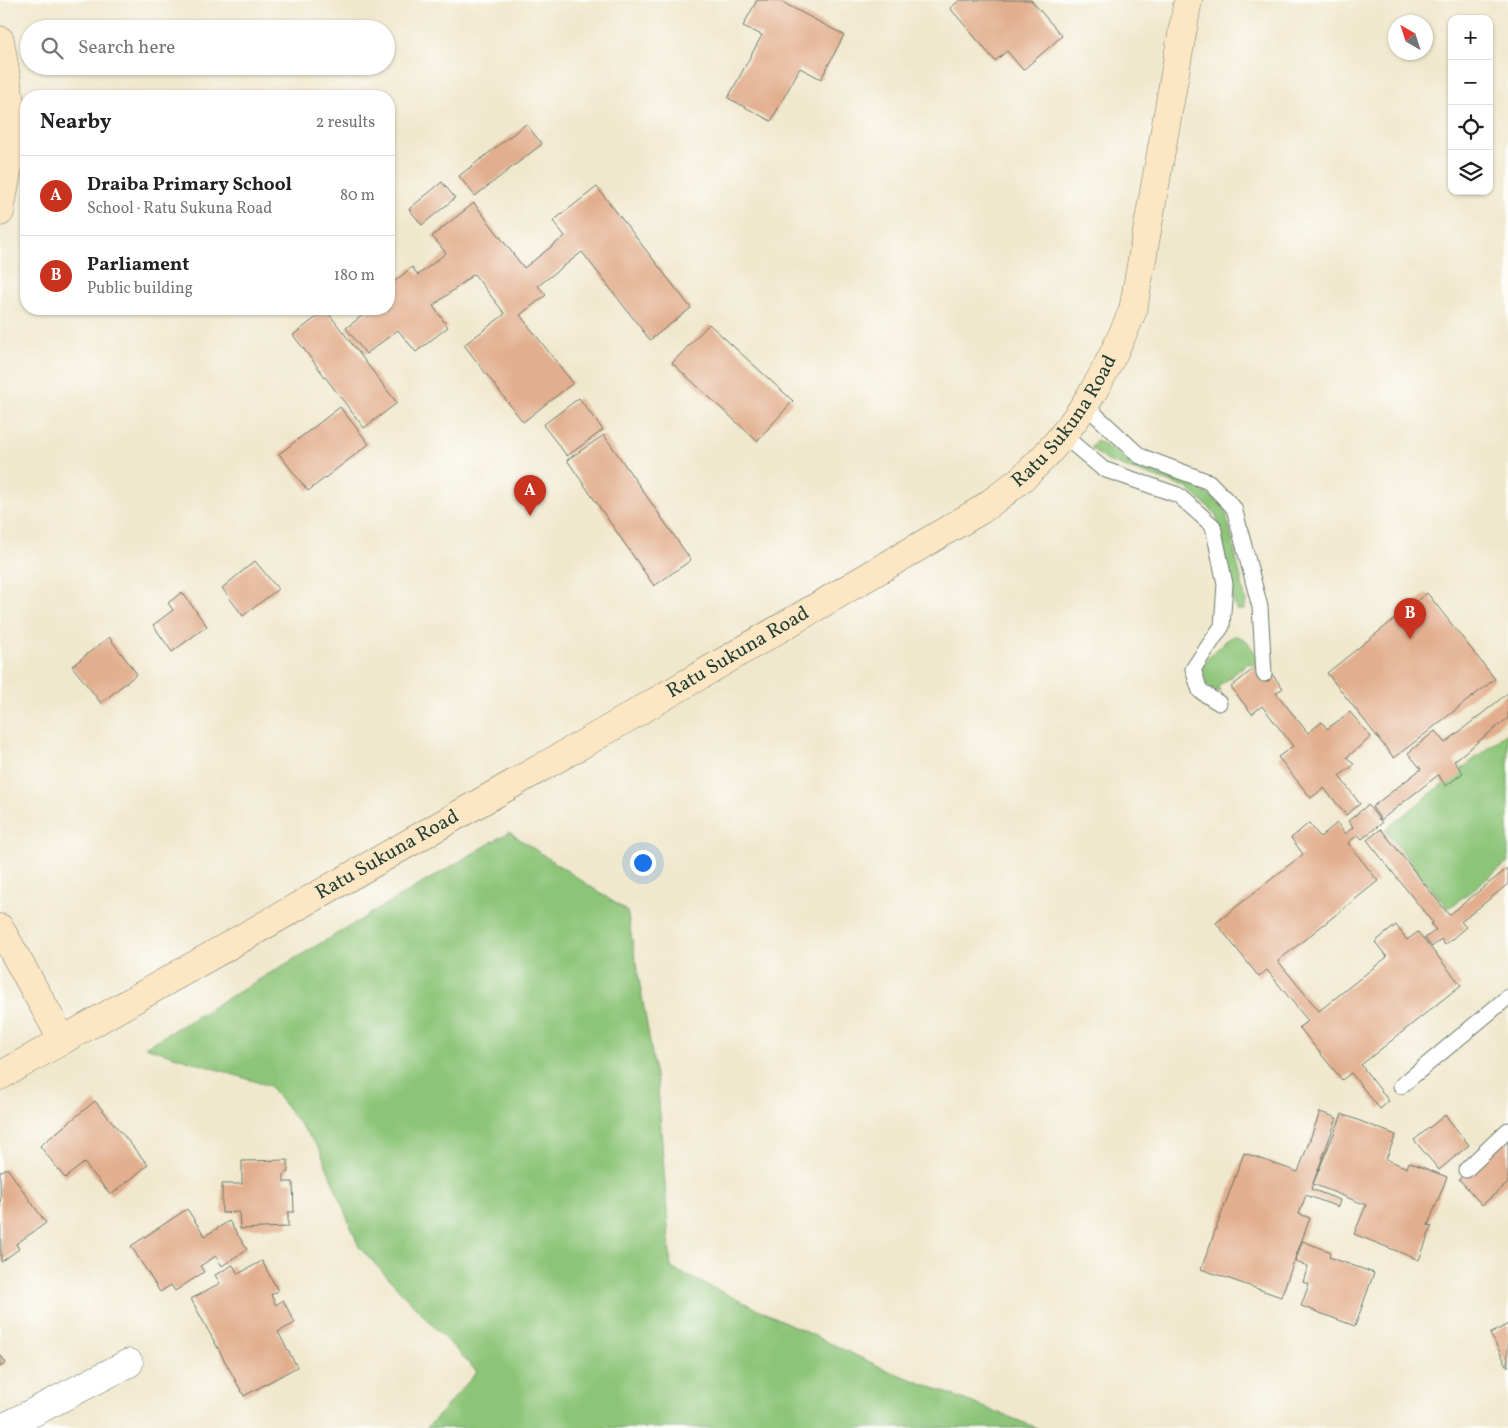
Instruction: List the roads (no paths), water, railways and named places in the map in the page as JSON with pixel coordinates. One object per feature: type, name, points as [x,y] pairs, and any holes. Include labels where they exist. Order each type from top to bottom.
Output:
[{"type":"main road","name":"Ratu Sukuna Road","points":[[0,1076],[602,733],[981,510],[1029,472],[1086,406],[1113,358],[1134,310],[1188,0]]},
{"type":"main road","points":[[0,40],[11,107],[9,161],[3,204],[0,212]]},
{"type":"main road","points":[[0,928],[62,1039]]},
{"type":"street","points":[[3,1428],[129,1364]]},
{"type":"lane","points":[[1086,406],[1140,456],[1209,482],[1234,508],[1260,607],[1264,674]]},
{"type":"lane","points":[[1062,436],[1103,469],[1178,495],[1214,526],[1225,584],[1222,626],[1193,669],[1200,691],[1219,703]]},
{"type":"lane","points":[[1401,1086],[1508,997]]},
{"type":"lane","points":[[1466,1170],[1508,1130]]},
{"type":"place","name":"Draiba Primary School","points":[[530,516]]},
{"type":"place","name":"Parliament","points":[[1410,639]]}]
